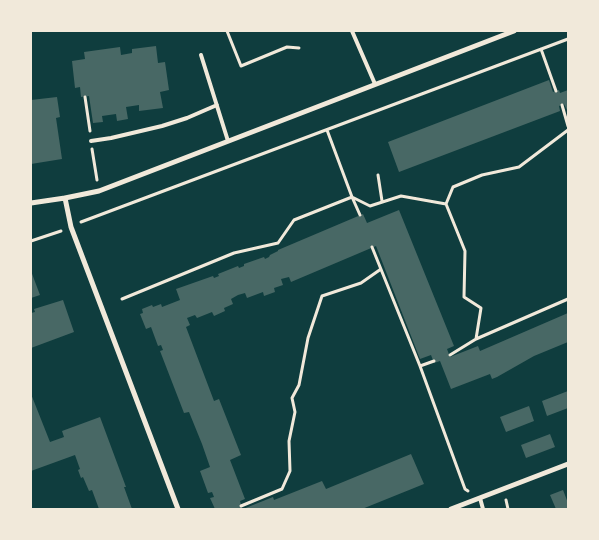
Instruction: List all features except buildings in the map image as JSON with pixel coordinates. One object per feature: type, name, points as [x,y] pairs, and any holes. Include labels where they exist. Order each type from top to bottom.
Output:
[{"type":"street","points":[[31,203],[99,191],[514,31]]},
{"type":"street","points":[[65,198],[71,227],[178,509]]},
{"type":"street","points":[[451,509],[568,464]]},
{"type":"lane","points":[[352,31],[375,84]]},
{"type":"lane","points":[[201,55],[228,141]]},
{"type":"lane","points":[[91,141],[162,126],[217,105]]},
{"type":"lane","points":[[480,498],[483,509]]},
{"type":"path","points":[[227,31],[240,66],[286,47],[299,48]]},
{"type":"path","points":[[81,222],[568,39]]},
{"type":"path","points":[[541,49],[556,91]]},
{"type":"path","points":[[562,105],[568,126]]},
{"type":"path","points":[[327,130],[360,215]]},
{"type":"path","points":[[476,339],[481,308],[464,297],[465,251],[446,204],[454,187],[482,174],[519,167],[568,130]]},
{"type":"path","points":[[378,175],[382,201]]},
{"type":"path","points":[[352,196],[370,206],[401,196],[446,204]]},
{"type":"path","points":[[122,299],[234,253],[278,243],[294,220],[352,196]]},
{"type":"path","points":[[31,241],[61,231]]},
{"type":"path","points":[[372,247],[420,366],[465,489],[480,498]]},
{"type":"path","points":[[241,506],[282,489],[290,471],[290,441],[295,412],[292,398],[299,385],[308,338],[322,296],[361,283],[381,269]]},
{"type":"path","points":[[450,355],[476,339],[568,299]]},
{"type":"path","points":[[420,366],[434,361]]}]
